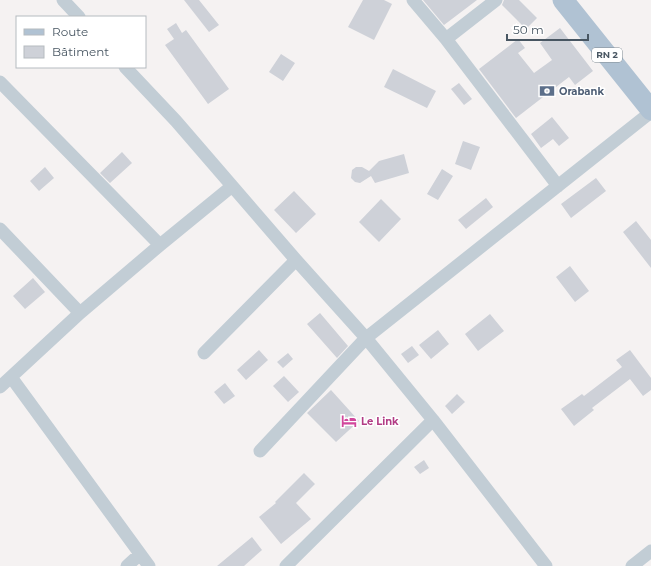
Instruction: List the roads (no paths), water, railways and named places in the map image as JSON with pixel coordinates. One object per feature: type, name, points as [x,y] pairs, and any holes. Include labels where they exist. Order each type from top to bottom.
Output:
[{"type":"main road","name":"RN 2","points":[[563,0],[651,111]]},
{"type":"main road","name":"RN 2","points":[[582,0],[651,87]]},
{"type":"street","points":[[63,0],[78,16]]},
{"type":"street","points":[[413,0],[446,39],[558,186]]},
{"type":"street","points":[[446,39],[496,0]]},
{"type":"street","points":[[126,68],[176,121],[231,186],[366,338],[433,420],[546,566]]},
{"type":"street","points":[[2,87],[160,245]]},
{"type":"street","points":[[260,451],[366,338],[651,111]]},
{"type":"street","points":[[0,387],[80,313],[231,186]]},
{"type":"street","points":[[1,233],[80,313]]},
{"type":"street","points":[[204,353],[296,260]]},
{"type":"street","points":[[11,377],[149,566]]},
{"type":"street","points":[[286,566],[433,420]]},
{"type":"street","points":[[632,566],[651,551]]},
{"type":"street","points":[[127,566],[139,554]]},
{"type":"place","name":"Orabank","points":[[547,91]]},
{"type":"place","name":"Le Link","points":[[349,421]]}]
